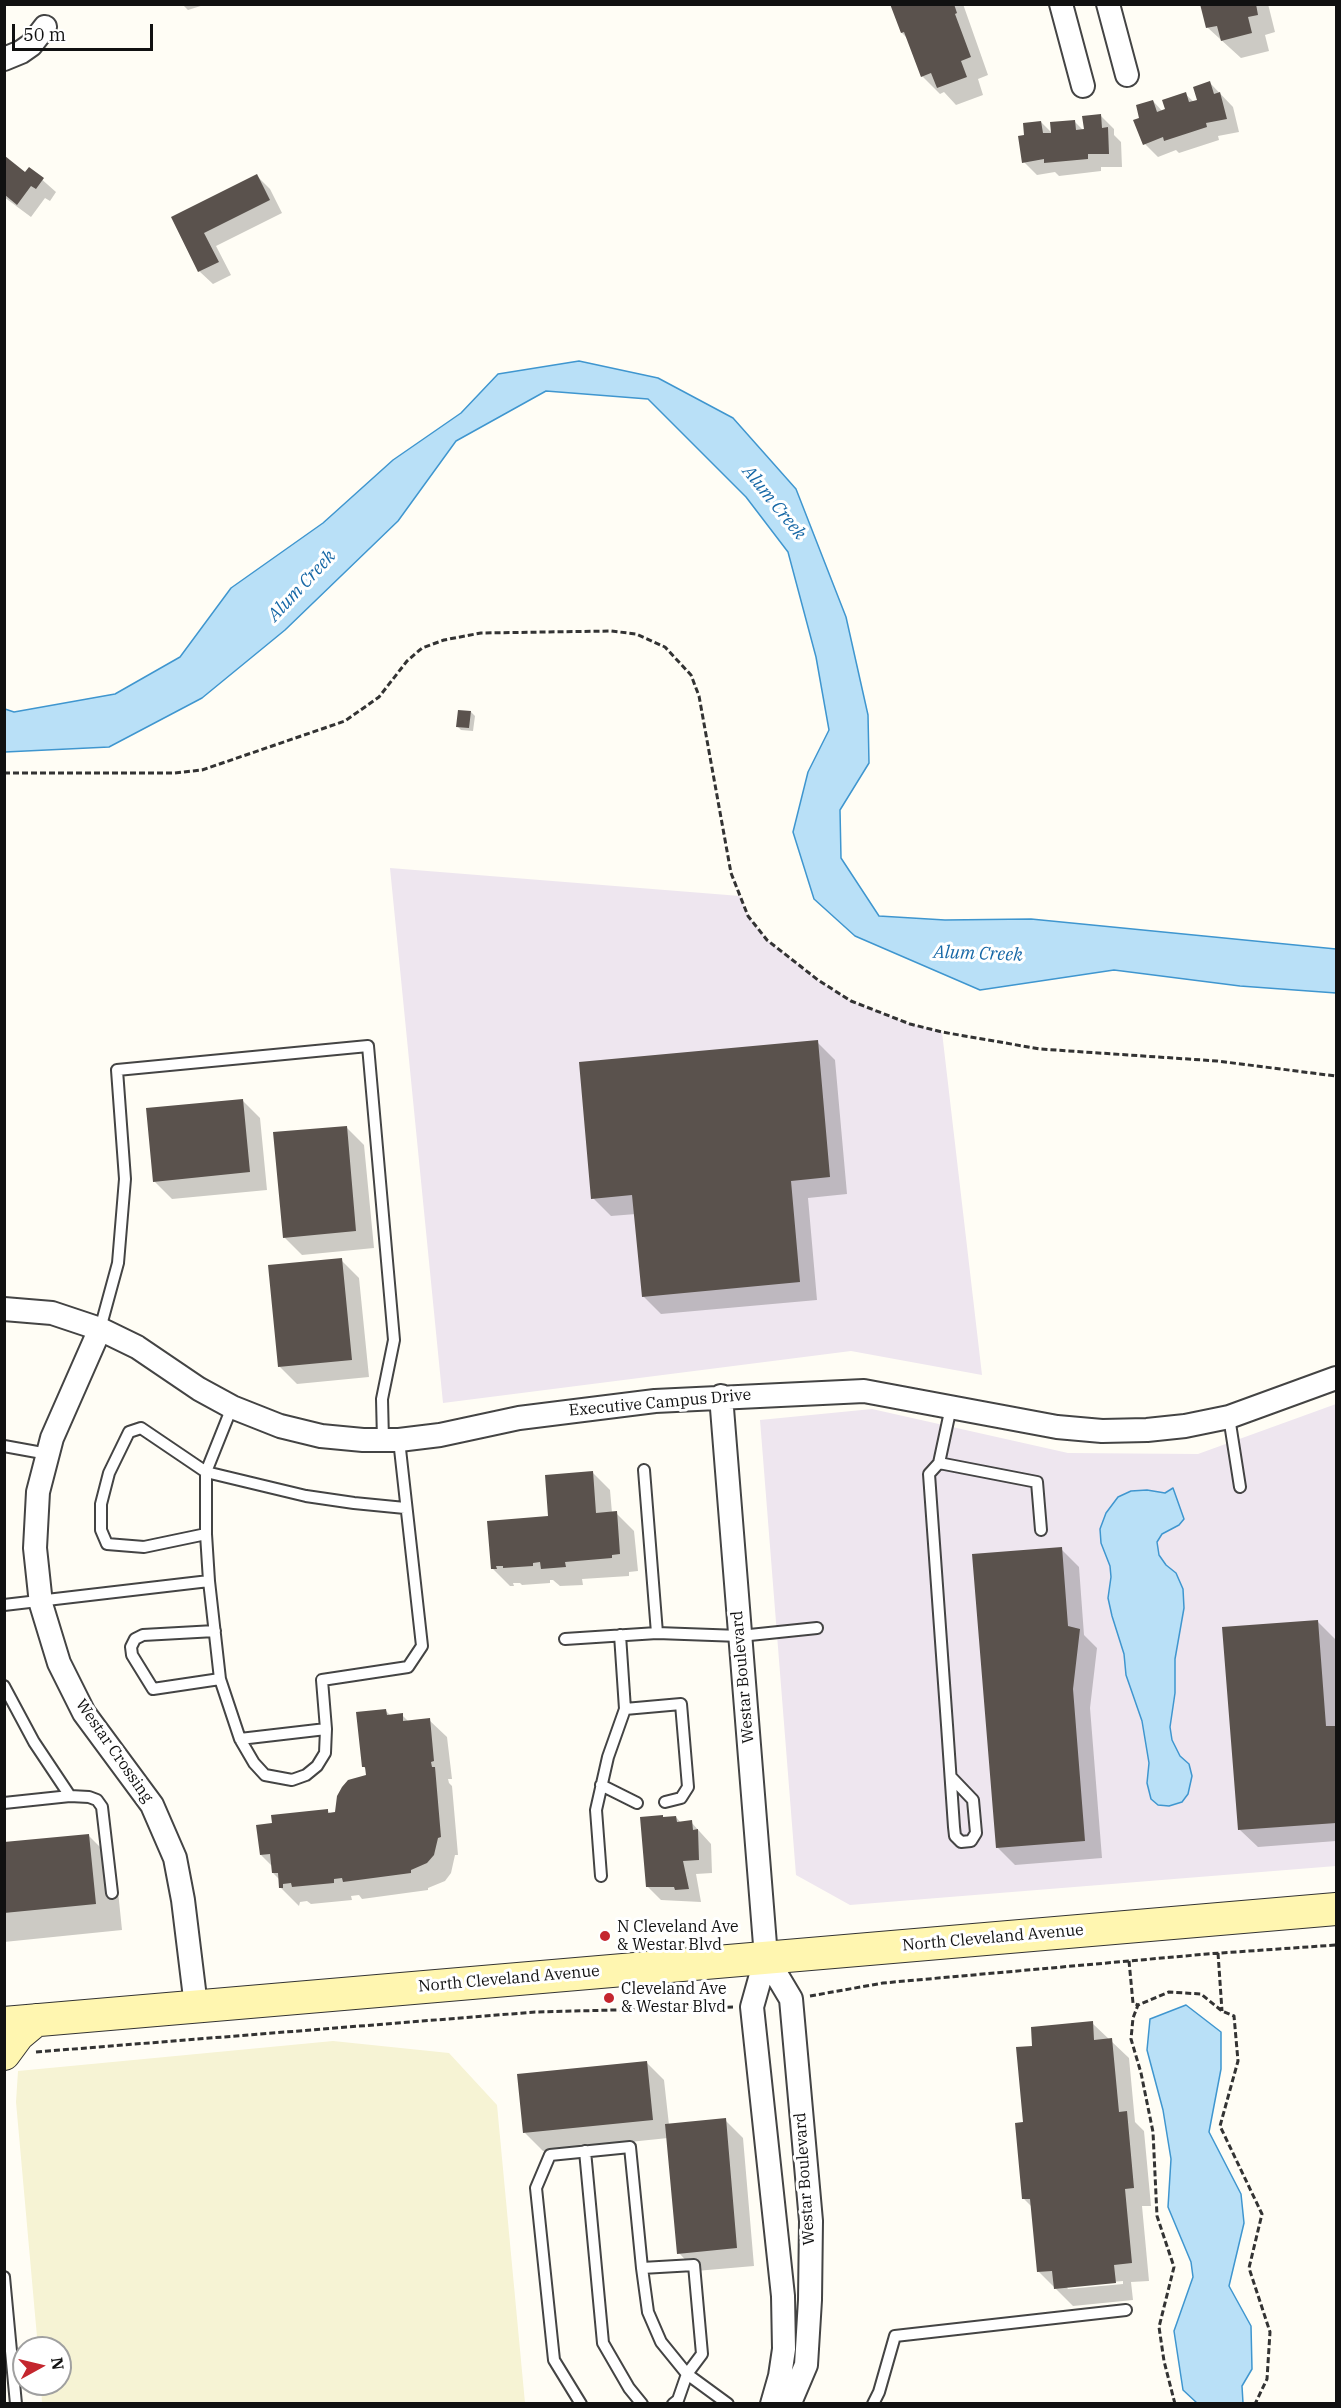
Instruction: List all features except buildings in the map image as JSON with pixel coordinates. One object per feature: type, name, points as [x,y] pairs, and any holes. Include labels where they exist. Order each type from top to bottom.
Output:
[{"type":"main road","name":"North Cleveland Avenue","points":[[4,2023],[1336,1909]]},
{"type":"main road","points":[[16,2054],[18,2035],[36,2020]]},
{"type":"street","points":[[1061,4],[1083,86]]},
{"type":"street","points":[[1108,4],[1127,75]]},
{"type":"street","points":[[4,59],[32,45],[45,27]]},
{"type":"street","name":"Executive Campus Drive","points":[[4,1309],[52,1312],[100,1329],[136,1347],[199,1389],[232,1407],[280,1426],[321,1436],[391,1440],[440,1435],[529,1416],[655,1401],[721,1396],[864,1391],[1057,1427],[1102,1431],[1175,1427],[1229,1417],[1336,1378]]},
{"type":"street","name":"Westar Crossing","points":[[100,1329],[52,1438],[38,1492],[35,1548],[40,1602],[59,1663],[84,1713],[152,1804],[175,1858],[183,1900],[196,2006]]},
{"type":"street","name":"Westar Boulevard","points":[[721,1396],[766,1957],[752,2007],[783,2296],[784,2349],[780,2376],[772,2403]]},
{"type":"street","name":"Westar Boulevard","points":[[766,1957],[790,2000],[811,2221],[806,2365],[788,2403]]},
{"type":"lane","points":[[100,1329],[118,1263],[125,1179],[117,1070],[368,1046],[394,1341],[382,1399],[405,1508],[422,1646],[408,1667],[322,1680],[327,1729],[325,1753],[317,1766],[306,1775],[292,1780],[265,1775],[254,1763],[240,1739],[220,1679],[209,1581],[206,1472],[232,1407]]},
{"type":"lane","points":[[951,1406],[939,1463],[929,1474],[955,1836],[961,1842],[971,1841],[976,1833],[973,1800],[951,1777]]},
{"type":"lane","points":[[1229,1417],[1240,1487]]},
{"type":"lane","points":[[206,1534],[144,1547],[108,1544],[101,1530],[101,1513],[109,1473],[122,1442],[129,1432],[141,1428],[206,1472],[306,1496],[405,1508]]},
{"type":"lane","points":[[4,1446],[48,1454]]},
{"type":"lane","points":[[939,1463],[1037,1482],[1041,1530]]},
{"type":"lane","points":[[644,1470],[657,1633]]},
{"type":"lane","points":[[4,1605],[209,1581]]},
{"type":"lane","points":[[565,1639],[657,1633],[740,1636],[817,1628]]},
{"type":"lane","points":[[215,1631],[143,1635],[135,1639],[131,1647],[132,1655],[153,1689],[220,1679]]},
{"type":"lane","points":[[601,1876],[596,1810],[608,1757],[625,1708],[620,1635]]},
{"type":"lane","points":[[4,1686],[34,1742],[70,1796]]},
{"type":"lane","points":[[625,1708],[681,1704],[688,1787],[681,1798],[665,1802]]},
{"type":"lane","points":[[240,1739],[327,1729]]},
{"type":"lane","points":[[601,1785],[636,1803]]},
{"type":"lane","points":[[4,1803],[70,1796],[97,1800],[102,1808],[112,1893]]},
{"type":"lane","points":[[581,2403],[554,2360],[536,2188],[550,2155],[630,2147],[648,2312],[661,2342],[687,2374],[728,2403]]},
{"type":"lane","points":[[585,2151],[603,2343],[628,2388],[642,2403]]},
{"type":"lane","points":[[642,2268],[694,2265],[702,2354],[687,2374],[678,2400],[673,2403]]},
{"type":"lane","points":[[4,2277],[16,2403]]},
{"type":"lane","points":[[873,2403],[879,2392],[895,2336],[1126,2310]]},
{"type":"path","points":[[4,773],[174,773],[202,770],[345,721],[379,697],[406,661],[422,648],[444,640],[481,633],[611,631],[636,634],[666,647],[691,675],[699,696],[731,873],[748,916],[766,940],[818,980],[851,1001],[921,1027],[1040,1048],[1217,1061],[1336,1076]]},
{"type":"path","points":[[790,2000],[883,1983],[1218,1953],[1336,1945]]},
{"type":"path","points":[[1218,1953],[1222,2011]]},
{"type":"path","points":[[1130,1961],[1133,2003],[1138,2005]]},
{"type":"path","points":[[1175,2403],[1164,2361],[1160,2327],[1174,2267],[1156,2216],[1153,2132],[1141,2073],[1131,2039],[1133,2018],[1138,2005],[1168,1992],[1201,1994],[1222,2011],[1234,2016],[1238,2061],[1220,2126],[1262,2214],[1249,2268],[1270,2332],[1267,2379],[1255,2403]]},
{"type":"path","points":[[16,2054],[535,2012],[752,2007]]},
{"type":"shaded area","points":[[390,868],[740,896],[748,916],[767,940],[818,980],[851,1001],[910,1024],[942,1032],[982,1375],[851,1351],[443,1403]]},
{"type":"shaded area","points":[[1336,1404],[1336,1866],[850,1905],[796,1875],[760,1420],[872,1409],[1068,1453],[1198,1454]]},
{"type":"shaded area","points":[[333,2041],[449,2053],[497,2105],[525,2403],[42,2403],[42,2396],[72,2396],[72,2336],[37,2336],[16,2102],[18,2071]]},
{"type":"water","name":"Alum Creek","points":[[579,361],[658,378],[733,418],[796,489],[846,617],[868,715],[869,763],[840,810],[841,858],[879,916],[945,920],[1031,919],[1336,949],[1336,993],[1240,986],[1114,970],[980,990],[855,936],[814,899],[793,832],[808,772],[829,730],[816,657],[788,552],[746,497],[648,399],[546,391],[456,441],[398,521],[285,630],[202,698],[109,747],[5,752],[5,709],[14,712],[115,694],[180,657],[231,588],[323,523],[393,460],[461,413],[498,374]]},
{"type":"water","points":[[1173,1488],[1184,1519],[1179,1525],[1162,1534],[1157,1542],[1159,1555],[1176,1573],[1183,1589],[1184,1608],[1175,1659],[1175,1693],[1170,1727],[1172,1740],[1180,1756],[1189,1764],[1192,1776],[1188,1794],[1182,1802],[1169,1806],[1158,1805],[1151,1799],[1147,1783],[1149,1763],[1142,1721],[1126,1675],[1124,1654],[1108,1598],[1110,1566],[1101,1543],[1100,1529],[1106,1513],[1118,1497],[1131,1491],[1147,1490],[1165,1493]]},
{"type":"water","points":[[1186,2005],[1221,2032],[1221,2069],[1209,2132],[1241,2194],[1244,2223],[1229,2286],[1251,2326],[1252,2369],[1242,2386],[1243,2403],[1197,2403],[1183,2390],[1174,2331],[1193,2277],[1191,2262],[1168,2207],[1171,2159],[1163,2110],[1147,2050],[1150,2019]]},
{"type":"place","name":"N Cleveland Ave & Westar Blvd","points":[[605,1936]]},
{"type":"place","name":"Cleveland Ave & Westar Blvd","points":[[609,1998]]}]
